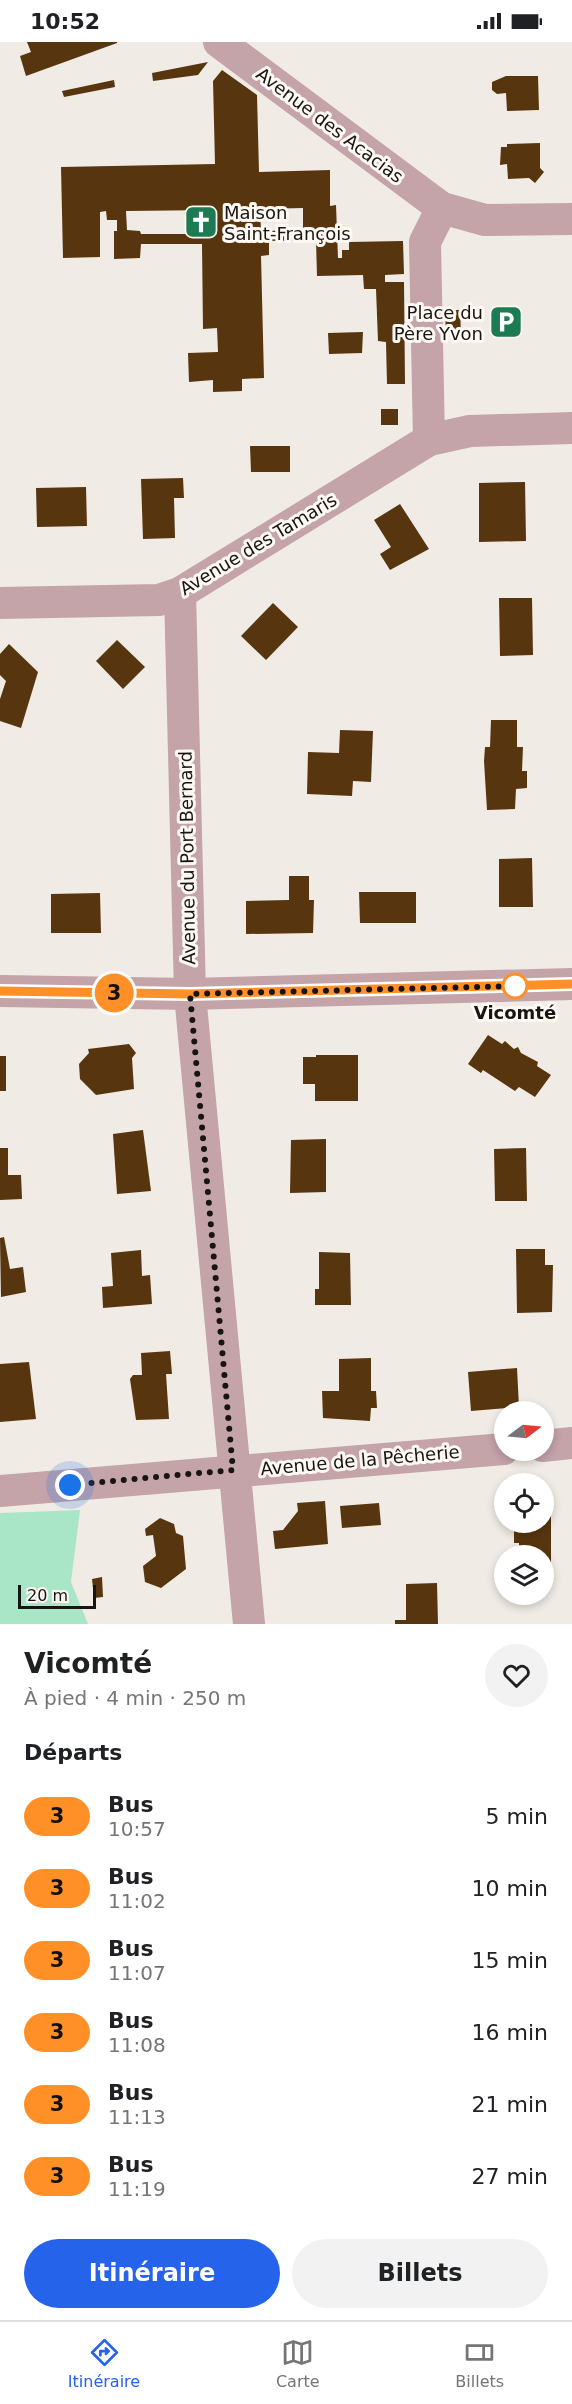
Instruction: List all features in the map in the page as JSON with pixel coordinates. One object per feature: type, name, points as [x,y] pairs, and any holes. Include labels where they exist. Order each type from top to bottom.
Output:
[{"type":"street","name":"Avenue des Acacias","points":[[219,42],[442,208]]},
{"type":"street","points":[[572,219],[485,220],[442,208],[425,242],[429,440],[470,430],[572,428]]},
{"type":"street","name":"Avenue des Tamaris","points":[[0,603],[159,600],[180,593],[429,440]]},
{"type":"street","name":"Avenue du Port Bernard","points":[[180,593],[190,994],[249,1624]]},
{"type":"street","points":[[0,991],[190,994],[572,984]]},
{"type":"street","points":[[554,1445],[572,1443]]},
{"type":"street","name":"Avenue de la Pêcherie","points":[[0,1491],[494,1450]]},
{"type":"green space","points":[[80,1510],[71,1582],[88,1624],[0,1624],[0,1513]]},
{"type":"building","points":[[27,42],[117,43],[26,76],[20,56],[31,52]]},
{"type":"building","points":[[208,62],[198,75],[153,81],[152,73]]},
{"type":"building","points":[[222,70],[257,95],[259,172],[330,170],[330,206],[336,205],[338,258],[342,258],[342,250],[349,250],[349,242],[403,241],[404,274],[385,275],[385,282],[404,282],[405,384],[387,384],[386,342],[378,341],[376,289],[364,289],[363,275],[317,276],[316,240],[269,241],[269,255],[261,256],[264,378],[242,379],[242,391],[213,392],[213,380],[189,382],[188,353],[218,352],[217,328],[203,329],[202,244],[141,244],[140,258],[114,259],[114,231],[117,231],[117,220],[107,220],[106,211],[100,212],[100,257],[63,258],[61,167],[215,164],[213,81]],"holes":[[[303,208],[303,230],[261,231],[260,209]],[[215,210],[215,231],[202,231],[202,234],[141,234],[140,231],[127,230],[126,211]]]},
{"type":"building","points":[[506,76],[538,76],[539,110],[507,111],[506,93],[497,94],[492,90],[492,82]]},
{"type":"building","points":[[114,80],[115,87],[64,97],[62,91]]},
{"type":"building","points":[[540,143],[540,168],[544,172],[535,183],[529,178],[508,179],[507,164],[500,165],[501,147],[507,147],[507,144]]},
{"type":"building","points":[[445,310],[460,310],[461,333],[446,334]]},
{"type":"building","points":[[363,332],[362,353],[329,354],[328,333]]},
{"type":"building","points":[[381,409],[398,409],[398,425],[381,425]]},
{"type":"building","points":[[250,446],[290,446],[290,472],[251,472]]},
{"type":"building","points":[[183,478],[184,498],[174,498],[175,538],[143,539],[141,479]]},
{"type":"building","points":[[525,482],[526,541],[479,542],[479,483]]},
{"type":"building","points":[[86,487],[87,526],[37,527],[36,488]]},
{"type":"building","points":[[400,504],[429,549],[390,570],[380,554],[391,547],[374,520]]},
{"type":"building","points":[[499,598],[532,598],[533,655],[500,656]]},
{"type":"building","points":[[273,603],[298,627],[266,660],[241,636]]},
{"type":"building","points":[[117,640],[145,667],[123,689],[96,661]]},
{"type":"building","points":[[9,644],[38,672],[21,728],[0,721],[0,699],[6,681],[0,675],[0,654]]},
{"type":"building","points":[[491,720],[517,720],[517,747],[523,747],[522,771],[527,771],[527,788],[516,789],[515,809],[487,810],[484,761],[485,747],[490,747]]},
{"type":"building","points":[[340,730],[373,731],[371,782],[353,781],[352,796],[307,794],[308,752],[339,753]]},
{"type":"building","points":[[532,858],[533,907],[499,907],[499,859]]},
{"type":"building","points":[[289,876],[309,876],[309,900],[314,900],[313,933],[246,934],[246,901],[289,900]]},
{"type":"building","points":[[359,892],[416,892],[416,923],[360,923]]},
{"type":"building","points":[[100,893],[101,933],[51,933],[51,894]]},
{"type":"building","points":[[488,1035],[502,1044],[505,1041],[514,1049],[518,1047],[521,1053],[538,1062],[537,1066],[551,1075],[535,1097],[519,1087],[515,1091],[483,1070],[481,1073],[468,1064]]},
{"type":"building","points":[[129,1044],[136,1053],[132,1058],[134,1089],[96,1095],[80,1079],[79,1064],[89,1053],[88,1049]]},
{"type":"building","points":[[316,1055],[358,1055],[358,1101],[315,1101],[315,1084],[303,1084],[303,1057],[316,1057]]},
{"type":"building","points":[[0,1056],[6,1056],[6,1091],[0,1091]]},
{"type":"building","points":[[143,1130],[151,1191],[117,1194],[113,1134]]},
{"type":"building","points":[[326,1139],[326,1192],[290,1193],[291,1140]]},
{"type":"building","points":[[0,1148],[8,1148],[8,1175],[21,1175],[22,1199],[0,1200]]},
{"type":"building","points":[[526,1148],[527,1201],[495,1201],[494,1149]]},
{"type":"building","points":[[4,1237],[10,1269],[23,1267],[26,1292],[1,1297],[0,1238]]},
{"type":"building","points":[[516,1249],[545,1249],[545,1265],[553,1265],[552,1312],[517,1313]]},
{"type":"building","points":[[141,1250],[142,1276],[150,1275],[152,1304],[103,1308],[102,1287],[113,1286],[111,1253]]},
{"type":"building","points":[[319,1252],[350,1253],[351,1305],[315,1305],[315,1289],[319,1289]]},
{"type":"building","points":[[170,1351],[172,1374],[166,1374],[169,1419],[136,1420],[130,1379],[133,1375],[142,1375],[141,1353]]},
{"type":"building","points":[[371,1358],[371,1391],[376,1391],[377,1408],[371,1408],[370,1421],[323,1418],[322,1391],[339,1391],[339,1359]]},
{"type":"building","points":[[29,1362],[36,1419],[0,1422],[0,1364]]},
{"type":"building","points":[[517,1368],[519,1401],[494,1401],[494,1409],[471,1411],[468,1372]]},
{"type":"building","points":[[325,1501],[328,1544],[275,1549],[273,1531],[283,1530],[298,1511],[297,1503]]},
{"type":"building","points":[[379,1503],[381,1525],[342,1528],[340,1506]]},
{"type":"building","points":[[160,1518],[174,1524],[176,1533],[183,1536],[186,1569],[161,1588],[145,1582],[143,1566],[156,1556],[153,1535],[146,1536],[145,1529]]},
{"type":"building","points":[[514,1533],[551,1533],[551,1545],[514,1543]]},
{"type":"building","points":[[102,1577],[103,1597],[94,1598],[92,1579]]},
{"type":"building","points":[[437,1583],[438,1624],[395,1624],[395,1620],[406,1620],[406,1584]]},
{"type":"bus line","name":"3","points":[[0,991],[190,994],[572,984]]},
{"type":"place","name":"Maison Saint-François","points":[[201,222]]},
{"type":"place","name":"Place du Père Yvon","points":[[506,322]]},
{"type":"place","name":"Vicomté","points":[[515,986]]},
{"type":"route","points":[[70,1485],[233,1470],[190,994],[515,986]]}]
